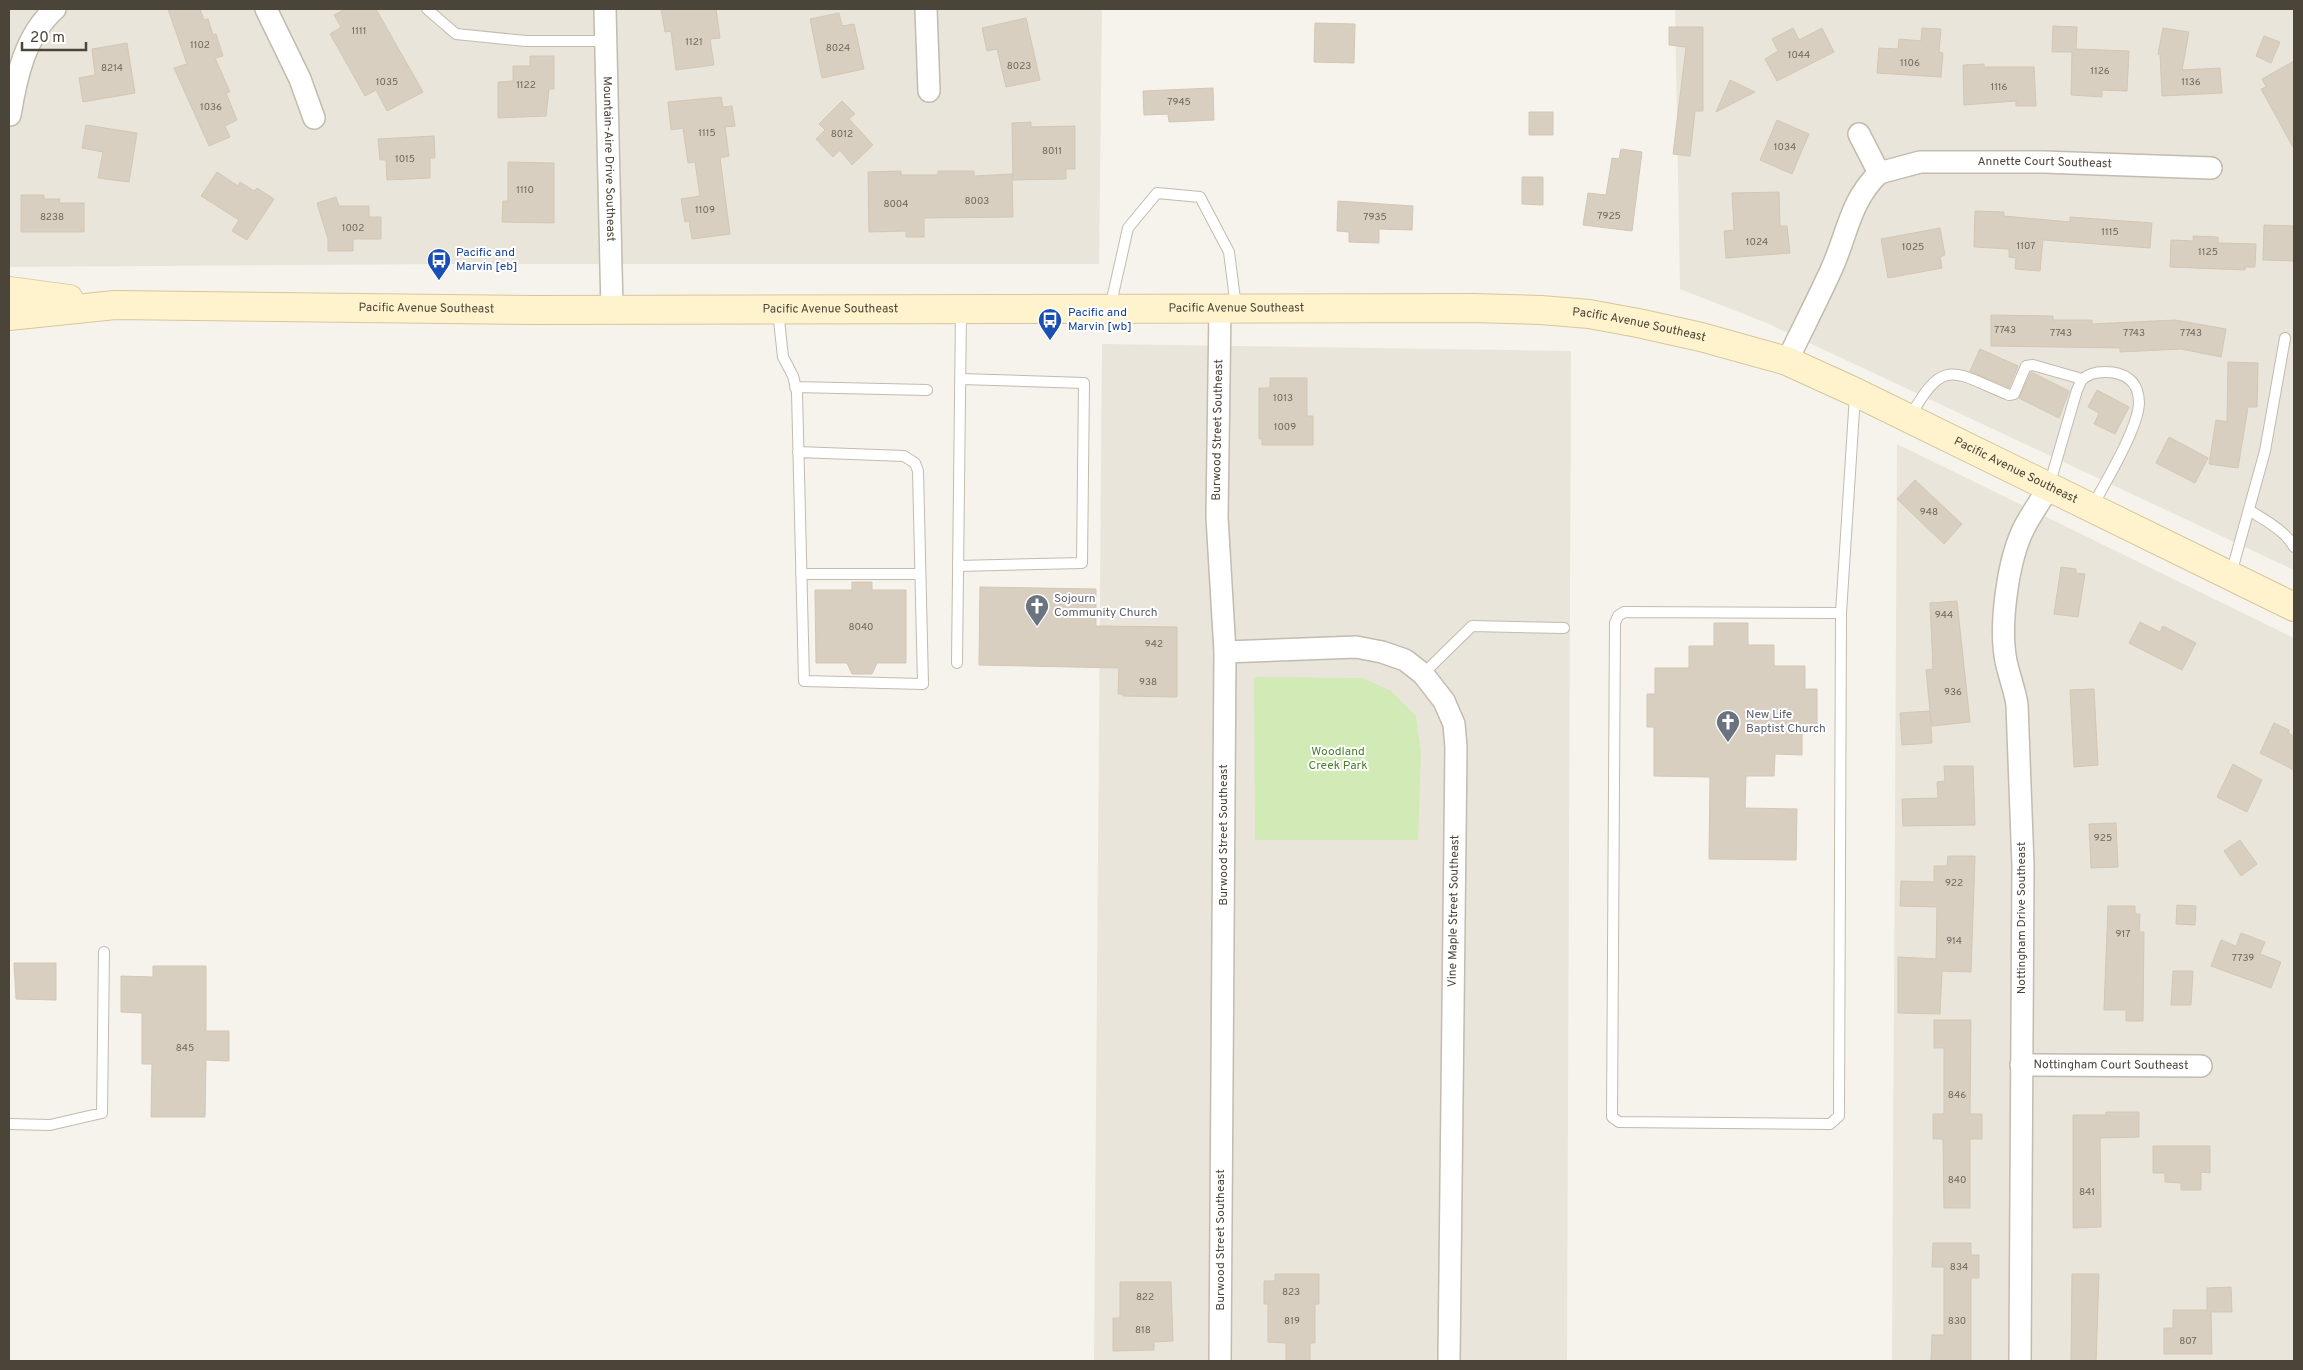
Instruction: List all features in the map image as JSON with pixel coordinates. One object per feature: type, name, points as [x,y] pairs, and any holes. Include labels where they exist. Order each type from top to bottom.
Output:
[{"type":"main road","name":"Pacific Avenue Southeast","points":[[9,291],[115,305]]},
{"type":"main road","name":"Pacific Avenue Southeast","points":[[9,316],[115,305],[612,310],[1472,308],[1589,314],[1701,336],[1787,362],[1856,392],[2294,607]]},
{"type":"street","points":[[10,116],[15,84],[27,48],[45,17],[55,9]]},
{"type":"street","points":[[266,9],[300,79],[314,118]]},
{"type":"street","name":"Mountain-Aire Drive Southeast","points":[[605,9],[612,310]]},
{"type":"street","points":[[926,9],[930,91]]},
{"type":"street","points":[[1787,362],[1833,266],[1865,186],[1879,173],[1859,134]]},
{"type":"street","name":"Annette Court Southeast","points":[[1879,173],[1920,162],[2044,162],[2211,168]]},
{"type":"street","name":"Burwood Street Southeast","points":[[1220,1361],[1225,652],[1217,517],[1228,308]]},
{"type":"street","name":"Nottingham Drive Southeast","points":[[2020,1361],[2023,866],[2018,714],[2014,684],[2006,661],[2004,616],[2014,559],[2024,527],[2049,487]]},
{"type":"street","name":"Vine Maple Street Southeast","points":[[1225,652],[1356,648],[1382,652],[1405,660],[1423,674],[1444,701],[1454,724],[1456,748],[1449,1361]]},
{"type":"street","name":"Nottingham Court Southeast","points":[[2021,1065],[2201,1066]]},
{"type":"lane","points":[[427,9],[456,34],[526,41],[607,41]]},
{"type":"lane","points":[[1109,310],[1128,228],[1157,193],[1200,197],[1229,252],[1228,308]]},
{"type":"lane","points":[[778,310],[783,356],[795,387],[804,681],[923,684],[918,471],[915,462],[904,456],[798,452]]},
{"type":"lane","points":[[957,663],[961,310]]},
{"type":"lane","points":[[2230,575],[2265,451],[2285,338]]},
{"type":"lane","points":[[1909,418],[1930,386],[1943,374],[1956,373],[2009,396],[2014,394],[2026,366],[2033,365],[2082,379]]},
{"type":"lane","points":[[2049,487],[2077,390],[2082,379],[2094,373],[2117,373],[2129,379],[2138,391],[2137,416],[2114,467],[2091,508]]},
{"type":"lane","points":[[958,566],[1082,563],[1084,383],[961,379]]},
{"type":"lane","points":[[795,387],[927,390]]},
{"type":"lane","points":[[1841,613],[1624,612],[1618,616],[1615,632],[1612,1117],[1619,1122],[1830,1124],[1839,1116],[1841,613],[1856,392]]},
{"type":"lane","points":[[2249,510],[2276,528],[2290,540],[2294,547]]},
{"type":"lane","points":[[801,574],[920,574]]},
{"type":"lane","points":[[1423,674],[1472,626],[1564,628]]},
{"type":"lane","points":[[9,1124],[50,1125],[102,1114],[104,952]]},
{"type":"shaded area","points":[[9,9],[1102,9],[1099,264],[457,264],[9,267]]},
{"type":"shaded area","points":[[1545,9],[2294,9],[2294,570],[1769,324],[1680,289],[1675,10]]},
{"type":"shaded area","points":[[1102,344],[1571,351],[1567,1361],[1094,1361]]},
{"type":"shaded area","points":[[1897,444],[2294,638],[2294,1361],[1892,1361]]},
{"type":"green space","name":"Woodland Creek Park","points":[[1254,677],[1363,678],[1391,691],[1416,716],[1421,752],[1418,840],[1255,840]]},
{"type":"building","points":[[168,9],[200,9],[204,20],[208,19],[213,35],[216,34],[223,56],[215,58],[230,92],[226,93],[237,120],[225,126],[230,137],[209,146],[174,68],[187,64]]},
{"type":"building","points":[[345,9],[376,9],[423,92],[387,111],[376,90],[365,96],[330,34],[341,27],[334,15]]},
{"type":"building","points":[[661,9],[716,9],[720,38],[710,39],[714,65],[676,70],[671,31],[665,32]]},
{"type":"building","points":[[839,13],[842,26],[854,24],[864,69],[822,78],[810,19]]},
{"type":"building","points":[[1026,18],[1040,80],[1006,87],[997,49],[987,51],[982,28]]},
{"type":"building","points":[[1315,23],[1355,24],[1354,63],[1314,62]]},
{"type":"building","points":[[2053,26],[2077,27],[2076,49],[2129,51],[2127,91],[2102,90],[2102,97],[2071,95],[2072,52],[2052,52]]},
{"type":"building","points":[[1669,27],[1703,27],[1703,111],[1695,111],[1690,156],[1673,154],[1686,47],[1669,45]]},
{"type":"building","points":[[1793,28],[1799,40],[1822,28],[1834,52],[1777,81],[1765,59],[1778,51],[1772,39]]},
{"type":"building","points":[[1922,28],[1941,29],[1939,52],[1943,53],[1941,77],[1877,73],[1879,48],[1898,49],[1899,39],[1921,41]]},
{"type":"building","points":[[2163,28],[2189,32],[2182,70],[2220,68],[2222,93],[2162,96],[2160,54],[2158,54]]},
{"type":"building","points":[[2264,36],[2280,42],[2271,63],[2256,56]]},
{"type":"building","points":[[127,43],[135,93],[83,102],[79,78],[95,75],[92,49]]},
{"type":"building","points":[[530,56],[554,56],[554,89],[549,89],[546,116],[498,118],[498,82],[513,81],[513,66],[530,66]]},
{"type":"building","points":[[2294,61],[2294,149],[2261,89],[2266,87],[2262,79]]},
{"type":"building","points":[[1984,64],[1984,67],[2034,67],[2036,106],[2016,106],[2016,101],[1964,105],[1963,65]]},
{"type":"building","points":[[1730,80],[1755,92],[1716,112]]},
{"type":"building","points":[[1213,88],[1214,120],[1169,122],[1168,114],[1144,115],[1143,91]]},
{"type":"building","points":[[721,97],[723,107],[732,106],[735,126],[725,127],[729,156],[720,158],[730,234],[692,239],[689,221],[685,222],[681,199],[700,196],[695,162],[688,163],[683,128],[671,130],[668,102]]},
{"type":"building","points":[[842,101],[855,114],[849,119],[873,145],[852,165],[840,150],[833,157],[816,139],[825,130],[819,124]]},
{"type":"building","points":[[1529,112],[1553,112],[1553,135],[1529,135]]},
{"type":"building","points":[[1777,120],[1809,134],[1792,174],[1760,160]]},
{"type":"building","points":[[1031,122],[1031,127],[1075,126],[1075,169],[1066,169],[1066,179],[1013,180],[1012,123]]},
{"type":"building","points":[[86,125],[137,133],[129,182],[98,178],[103,152],[82,148]]},
{"type":"building","points":[[434,136],[435,158],[430,158],[430,178],[387,180],[386,160],[380,160],[378,139]]},
{"type":"building","points":[[1621,149],[1642,152],[1632,231],[1583,225],[1588,193],[1606,195],[1612,158],[1619,159]]},
{"type":"building","points":[[508,162],[554,163],[554,223],[502,222],[503,201],[508,201]]},
{"type":"building","points":[[901,171],[901,175],[938,175],[938,171],[974,171],[974,176],[1012,174],[1013,217],[924,218],[924,237],[906,237],[906,231],[869,232],[868,172]]},
{"type":"building","points":[[217,172],[238,186],[240,182],[254,191],[257,188],[274,199],[247,240],[232,231],[239,220],[201,196]]},
{"type":"building","points":[[1522,177],[1543,177],[1543,205],[1522,204]]},
{"type":"building","points":[[1779,192],[1780,226],[1787,226],[1790,253],[1726,258],[1724,231],[1734,230],[1732,193]]},
{"type":"building","points":[[21,195],[44,195],[44,199],[60,199],[59,203],[84,203],[84,232],[21,232]]},
{"type":"building","points":[[336,197],[339,206],[369,206],[369,217],[381,217],[381,239],[353,239],[353,251],[328,251],[328,239],[317,203]]},
{"type":"building","points":[[1338,201],[1413,206],[1412,230],[1379,229],[1379,243],[1349,242],[1349,232],[1337,231]]},
{"type":"building","points":[[1975,211],[2004,212],[2004,216],[2070,222],[2070,217],[2152,223],[2150,248],[2043,240],[2040,271],[2015,269],[2016,258],[2009,257],[2009,249],[1974,247]]},
{"type":"building","points":[[2264,225],[2294,226],[2294,261],[2263,260]]},
{"type":"building","points":[[1940,228],[1945,255],[1940,257],[1942,268],[1888,278],[1881,239]]},
{"type":"building","points":[[2193,236],[2218,237],[2218,243],[2256,244],[2255,267],[2245,267],[2245,270],[2170,267],[2171,240],[2193,241]]},
{"type":"building","points":[[1991,315],[2053,316],[2053,320],[2092,320],[2092,324],[2175,320],[2226,329],[2221,357],[2181,349],[2120,352],[2120,348],[1991,346]]},
{"type":"building","points":[[1980,349],[2018,366],[2009,388],[1970,371]]},
{"type":"building","points":[[2228,362],[2258,363],[2257,407],[2248,407],[2238,468],[2209,464],[2216,420],[2227,422]]},
{"type":"building","points":[[2031,372],[2069,391],[2059,418],[2019,398]]},
{"type":"building","points":[[1270,378],[1307,378],[1307,416],[1313,416],[1313,445],[1262,445],[1262,439],[1259,439],[1259,388],[1270,388]]},
{"type":"building","points":[[2097,390],[2129,407],[2115,434],[2094,424],[2099,413],[2088,407]]},
{"type":"building","points":[[2169,437],[2208,458],[2195,483],[2156,463]]},
{"type":"building","points":[[1915,480],[1962,524],[1944,544],[1897,499]]},
{"type":"building","points":[[2061,567],[2076,569],[2076,573],[2085,574],[2078,617],[2054,614]]},
{"type":"building","points":[[852,582],[872,582],[872,590],[906,590],[906,663],[877,663],[872,674],[852,674],[847,663],[816,663],[815,590],[852,590]]},
{"type":"building","name":"Sojourn Community Church","points":[[980,587],[1096,589],[1096,626],[1177,627],[1177,697],[1123,696],[1123,694],[1118,694],[1119,668],[979,665]]},
{"type":"building","points":[[1957,601],[1970,722],[1932,726],[1926,670],[1933,669],[1930,603]]},
{"type":"building","points":[[2140,622],[2160,632],[2163,626],[2196,643],[2182,670],[2129,643]]},
{"type":"building","name":"New Life Baptist Church","points":[[1714,623],[1748,623],[1748,645],[1774,645],[1774,666],[1805,666],[1805,689],[1817,689],[1817,732],[1802,732],[1802,755],[1775,754],[1774,776],[1746,776],[1745,808],[1797,809],[1796,860],[1709,859],[1710,777],[1654,776],[1654,727],[1647,727],[1647,694],[1655,694],[1655,668],[1689,668],[1689,646],[1714,646]]},
{"type":"building","points":[[2094,689],[2098,765],[2074,767],[2070,690]]},
{"type":"building","points":[[1930,711],[1932,743],[1902,745],[1900,713]]},
{"type":"building","points":[[2274,723],[2289,730],[2288,733],[2294,736],[2294,770],[2260,753]]},
{"type":"building","points":[[2233,764],[2262,780],[2247,812],[2217,797]]},
{"type":"building","points":[[1944,766],[1973,766],[1975,825],[1903,826],[1902,799],[1938,798],[1937,782],[1945,781]]},
{"type":"building","points":[[2116,823],[2118,867],[2091,868],[2089,824]]},
{"type":"building","points":[[2240,840],[2257,864],[2241,876],[2224,851]]},
{"type":"building","points":[[1948,856],[1975,856],[1971,972],[1942,971],[1940,1014],[1898,1013],[1898,957],[1936,959],[1937,907],[1900,906],[1901,881],[1934,882],[1934,866],[1947,866]]},
{"type":"building","points":[[2177,905],[2196,906],[2195,925],[2176,924]]},
{"type":"building","points":[[2108,906],[2135,906],[2135,914],[2140,914],[2139,932],[2144,932],[2143,1021],[2126,1021],[2126,1010],[2104,1010]]},
{"type":"building","points":[[2241,933],[2265,942],[2260,954],[2281,962],[2271,988],[2211,966],[2221,940],[2236,946]]},
{"type":"building","points":[[14,963],[56,963],[56,1000],[16,999]]},
{"type":"building","points":[[153,966],[206,966],[206,1031],[229,1031],[229,1061],[206,1060],[205,1117],[151,1117],[152,1064],[142,1064],[142,1013],[121,1012],[121,976],[153,977]]},
{"type":"building","points":[[2173,971],[2193,971],[2191,1005],[2171,1005]]},
{"type":"building","points":[[1934,1020],[1971,1020],[1970,1114],[1982,1114],[1982,1139],[1970,1139],[1970,1208],[1944,1208],[1943,1139],[1933,1139],[1933,1114],[1944,1114],[1944,1048],[1934,1048]]},
{"type":"building","points":[[2106,1112],[2139,1112],[2139,1137],[2100,1138],[2101,1227],[2073,1228],[2073,1115],[2106,1115]]},
{"type":"building","points":[[2153,1146],[2210,1146],[2210,1173],[2201,1172],[2201,1190],[2181,1190],[2181,1183],[2165,1182],[2165,1173],[2153,1173]]},
{"type":"building","points":[[1933,1243],[1971,1243],[1971,1255],[1979,1255],[1979,1278],[1971,1278],[1971,1361],[1931,1361],[1932,1335],[1944,1335],[1944,1267],[1932,1267]]},
{"type":"building","points":[[1275,1274],[1319,1274],[1319,1304],[1315,1304],[1315,1343],[1310,1343],[1310,1361],[1286,1361],[1286,1343],[1268,1342],[1268,1304],[1264,1304],[1264,1281],[1275,1281]]},
{"type":"building","points":[[2072,1274],[2099,1274],[2096,1361],[2071,1361]]},
{"type":"building","points":[[1120,1282],[1171,1282],[1173,1341],[1154,1342],[1154,1350],[1113,1351],[1113,1318],[1120,1318]]},
{"type":"building","points":[[2231,1287],[2232,1312],[2211,1312],[2212,1354],[2164,1354],[2164,1328],[2173,1328],[2173,1310],[2207,1310],[2207,1288]]},
{"type":"place","name":"Pacific and Marvin [eb]","points":[[439,281]]},
{"type":"place","name":"Pacific and Marvin [wb]","points":[[1050,341]]},
{"type":"place","name":"Sojourn Community Church","points":[[1037,627]]},
{"type":"place","name":"New Life Baptist Church","points":[[1728,743]]}]
